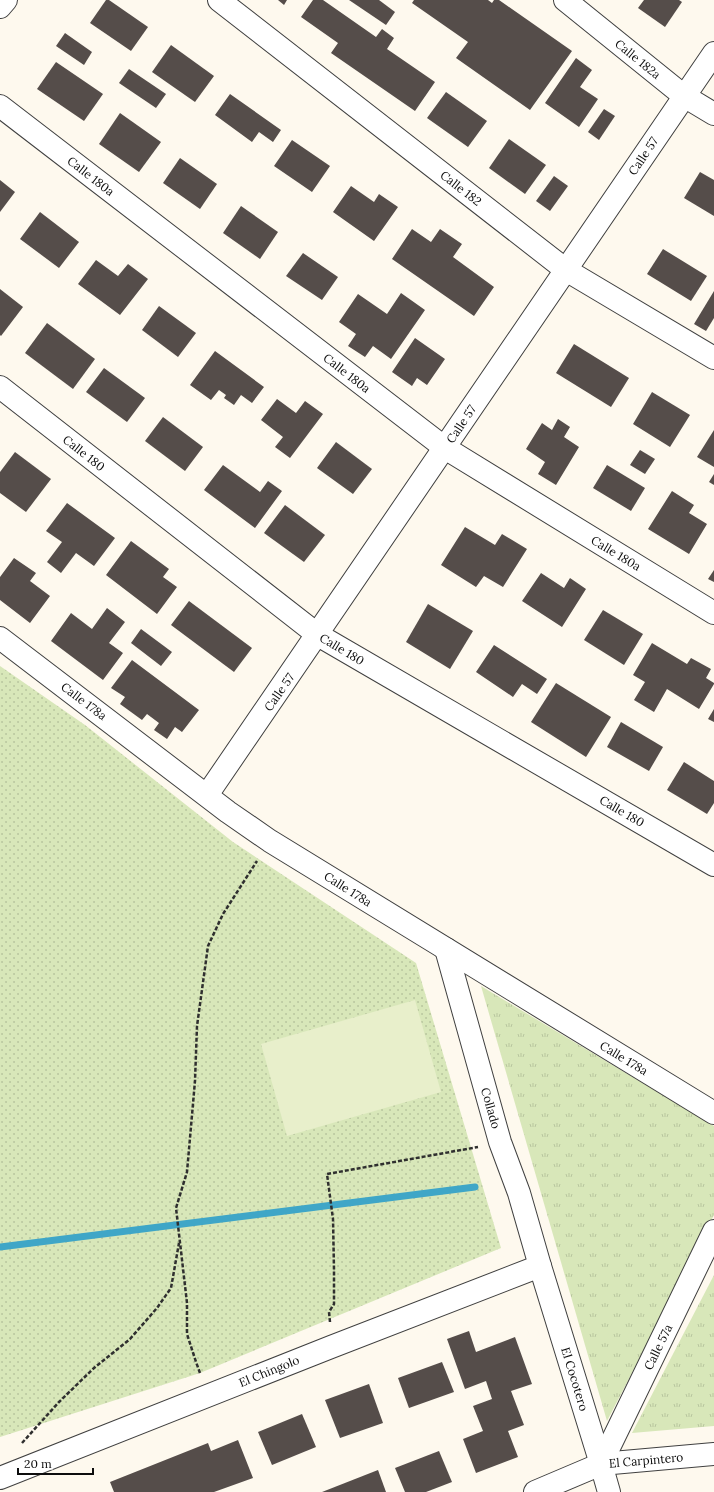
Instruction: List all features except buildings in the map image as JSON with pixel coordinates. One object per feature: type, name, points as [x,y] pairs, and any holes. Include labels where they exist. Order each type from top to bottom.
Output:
[{"type":"street","points":[[0,7],[6,0]]},
{"type":"street","name":"Calle 182","points":[[219,0],[566,270],[714,358]]},
{"type":"street","name":"Calle 182a","points":[[565,0],[684,96],[714,114]]},
{"type":"street","name":"Calle 57","points":[[207,795],[318,635],[714,53]]},
{"type":"street","name":"Calle 180a","points":[[0,106],[445,448],[714,613]]},
{"type":"street","name":"Calle 180","points":[[0,387],[318,635],[714,865]]},
{"type":"street","name":"Calle 178a","points":[[0,638],[207,795],[270,840],[714,1113]]},
{"type":"street","name":"Collado","points":[[446,949],[500,1142],[519,1193],[540,1266]]},
{"type":"street","name":"Calle 57a","points":[[601,1464],[714,1231]]},
{"type":"street","name":"El Chingolo","points":[[1,1478],[540,1266]]},
{"type":"street","name":"El Cocotero","points":[[540,1266],[609,1492]]},
{"type":"street","name":"El Carpintero","points":[[535,1492],[601,1464],[714,1454]]},
{"type":"path","points":[[210,1395],[196,1362],[187,1334],[187,1303],[176,1208],[187,1172],[196,1081],[197,1026],[208,946],[223,914],[270,840]]},
{"type":"path","points":[[331,1347],[329,1312],[334,1304],[332,1219],[327,1174],[500,1142]]},
{"type":"path","points":[[1,1478],[23,1441],[59,1402],[94,1368],[130,1339],[158,1308],[171,1288],[180,1241]]},
{"type":"green space","points":[[0,666],[85,725],[233,842],[416,963],[501,1248],[200,1373],[0,1437]]},
{"type":"green space","points":[[481,986],[714,1126],[714,1215],[607,1421]]},
{"type":"green space","points":[[415,1000],[441,1092],[287,1136],[261,1044]]},
{"type":"green space","points":[[714,1275],[714,1426],[632,1433]]},
{"type":"waterway","points":[[0,1247],[475,1187]]}]
